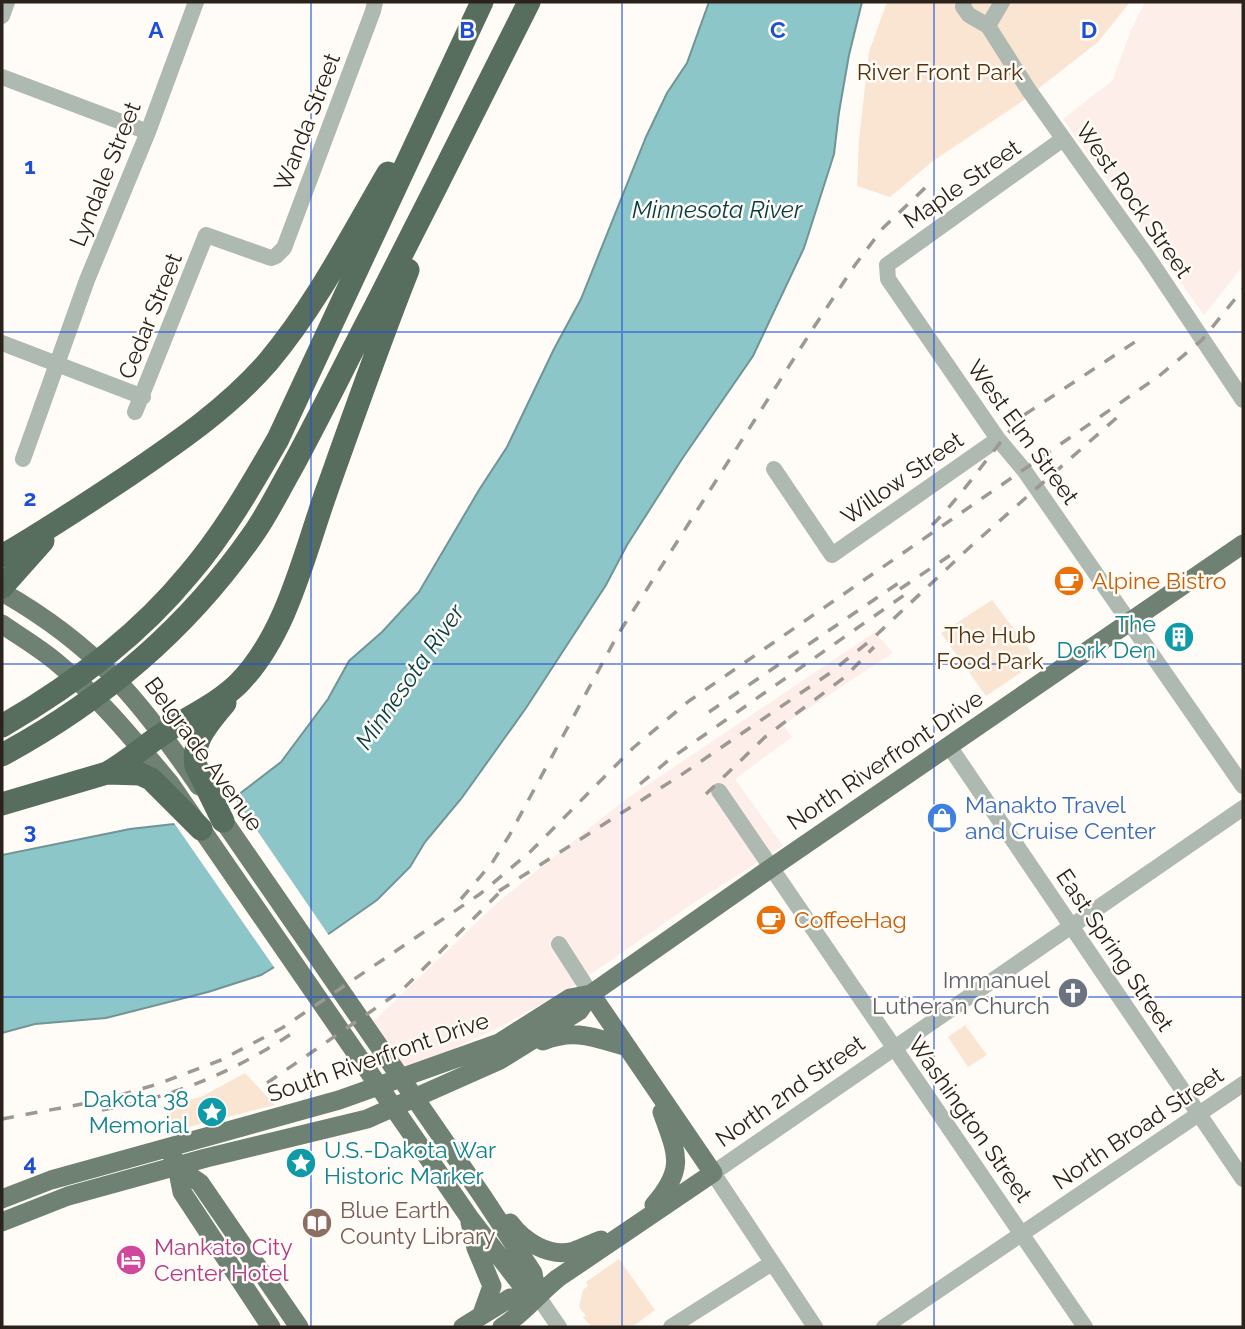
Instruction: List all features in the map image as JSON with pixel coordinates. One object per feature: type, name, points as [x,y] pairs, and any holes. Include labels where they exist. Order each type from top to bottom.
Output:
[{"type":"highway","points":[[2,726],[72,681],[114,648],[189,575],[222,531],[278,439],[482,2]]},
{"type":"highway","points":[[2,755],[52,727],[106,689],[144,657],[182,621],[255,532],[307,440],[529,2]]},
{"type":"highway","points":[[2,556],[62,521],[201,425],[266,364],[293,331],[318,293],[454,59]]},
{"type":"highway","points":[[223,821],[192,768],[196,745],[201,734],[260,658],[286,607],[356,408],[459,141]]},
{"type":"highway","points":[[2,590],[62,521]]},
{"type":"highway","points":[[2,804],[107,773],[238,685]]},
{"type":"highway","points":[[107,773],[140,774],[165,784],[201,829]]},
{"type":"main road","name":"North Riverfront Drive","points":[[591,994],[1243,544]]},
{"type":"main road","name":"Belgrade Avenue","points":[[2,590],[74,639],[110,671],[192,768]]},
{"type":"main road","name":"Belgrade Avenue","points":[[2,624],[52,658],[87,688],[142,749],[165,784]]},
{"type":"main road","name":"Belgrade Avenue","points":[[223,821],[480,1193]]},
{"type":"main road","name":"Belgrade Avenue","points":[[201,829],[464,1210],[523,1287],[537,1295]]},
{"type":"main road","points":[[591,994],[713,1173]]},
{"type":"main road","name":"South Riverfront Drive","points":[[2,1222],[68,1196],[367,1119],[500,1060],[579,1011],[591,994]]},
{"type":"main road","name":"South Riverfront Drive","points":[[2,1199],[51,1181],[338,1100],[499,1043],[570,998],[591,994]]},
{"type":"main road","points":[[500,1060],[564,1034],[590,1036],[627,1047]]},
{"type":"main road","points":[[480,1193],[501,1208],[517,1232],[533,1244],[550,1250],[572,1251],[636,1225],[668,1189],[676,1170],[674,1147],[652,1084]]},
{"type":"main road","points":[[169,1148],[177,1167],[182,1192],[271,1327]]},
{"type":"main road","points":[[177,1167],[200,1183],[299,1327]]},
{"type":"main road","name":"North 2nd Street","points":[[502,1327],[521,1315],[537,1295],[713,1173]]},
{"type":"main road","points":[[480,1193],[533,1273],[537,1295]]},
{"type":"main road","points":[[464,1210],[492,1286],[482,1314]]},
{"type":"main road","name":"North 2nd Street","points":[[463,1327],[510,1298],[537,1295]]},
{"type":"street","points":[[2,16],[7,2]]},
{"type":"street","name":"Lyndale Street","points":[[23,459],[87,281],[148,132],[196,2]]},
{"type":"street","name":"Wanda Street","points":[[206,235],[264,256],[276,256],[284,248],[375,2]]},
{"type":"street","name":"West Rock Street","points":[[964,2],[963,6],[969,15],[988,26],[1028,89],[1149,260],[1243,400]]},
{"type":"street","points":[[988,26],[1002,2]]},
{"type":"street","points":[[2,77],[148,132]]},
{"type":"street","name":"Maple Street","points":[[887,265],[1063,139]]},
{"type":"street","name":"Cedar Street","points":[[135,412],[206,235]]},
{"type":"street","name":"West Elm Street","points":[[887,265],[888,279],[1243,786]]},
{"type":"street","points":[[2,343],[143,397]]},
{"type":"street","name":"Willow Street","points":[[774,469],[832,555],[998,439]]},
{"type":"street","name":"East Spring Street","points":[[949,746],[1243,1179]]},
{"type":"street","name":"Washington Street","points":[[719,791],[1085,1327]]},
{"type":"street","name":"North 2nd Street","points":[[713,1173],[1243,808]]},
{"type":"street","points":[[559,944],[591,994]]},
{"type":"street","name":"North Broad Street","points":[[884,1327],[1243,1084]]},
{"type":"street","points":[[713,1173],[815,1327]]},
{"type":"street","points":[[671,1327],[772,1263]]},
{"type":"street","points":[[537,1295],[559,1327]]},
{"type":"shaded area","points":[[1145,2],[1243,2],[1243,266],[1204,315],[1063,119],[1113,80],[1130,32]]},
{"type":"shaded area","points":[[875,632],[893,653],[783,725],[792,737],[735,779],[783,846],[689,906],[575,985],[506,1024],[407,1071],[374,1021],[497,903],[622,802]]},
{"type":"green space","name":"River Front Park","points":[[887,2],[1130,2],[1098,42],[1020,103],[933,161],[890,197],[857,186],[859,140],[869,52]]},
{"type":"green space","name":"The Hub Food Park","points":[[992,600],[1038,661],[986,696],[941,633]]},
{"type":"green space","points":[[965,1025],[987,1055],[968,1067],[948,1037]]},
{"type":"green space","points":[[245,1073],[275,1105],[177,1130],[171,1126],[170,1104],[201,1097]]},
{"type":"green space","points":[[619,1259],[655,1310],[632,1327],[592,1327],[579,1307],[583,1290],[588,1286],[586,1282]]},
{"type":"water","name":"Minnesota River","points":[[709,2],[862,2],[849,55],[834,154],[804,248],[753,356],[682,459],[627,545],[606,585],[526,708],[461,799],[425,842],[410,867],[377,900],[330,933],[261,975],[208,992],[106,1018],[35,1024],[2,1033],[2,855],[130,829],[174,824],[217,811],[281,762],[328,699],[349,661],[382,632],[419,592],[507,447],[581,299],[646,137],[667,93],[687,63]]},
{"type":"pier","points":[[232,794],[330,937],[276,970],[172,820],[215,807]]},
{"type":"railway","points":[[461,899],[492,863],[509,836],[617,636],[814,327],[883,228],[927,186]]},
{"type":"railway","points":[[2,1119],[103,1100],[158,1084],[221,1060],[282,1028],[480,894],[531,851],[633,748],[689,701],[1159,376],[1202,340],[1243,289]]},
{"type":"railway","points":[[932,525],[1024,415],[1144,336]]},
{"type":"railway","points":[[499,891],[681,775],[830,673],[871,640],[970,547],[1122,413]]},
{"type":"railway","points":[[900,589],[952,554]]},
{"type":"railway","points":[[709,712],[906,578]]},
{"type":"railway","points":[[640,784],[670,759],[913,589]]},
{"type":"railway","points":[[706,794],[765,737],[845,677],[874,647]]},
{"type":"railway","points":[[267,1083],[402,990],[506,886]]},
{"type":"railway","points":[[102,1110],[156,1097],[206,1080],[253,1057],[300,1028]]},
{"type":"place","name":"Alpine Bistro","points":[[1069,581]]},
{"type":"place","name":"The Dork Den","points":[[1179,637]]},
{"type":"place","name":"Manakto Travel and Cruise Center","points":[[942,818]]},
{"type":"place","name":"CoffeeHag","points":[[771,920]]},
{"type":"place","name":"Immanuel Lutheran Church","points":[[1073,993]]},
{"type":"place","name":"Dakota 38 Memorial","points":[[212,1112]]},
{"type":"place","name":"U.S.-Dakota War Historic Marker","points":[[301,1163]]},
{"type":"place","name":"Blue Earth County Library","points":[[317,1223]]},
{"type":"place","name":"Mankato City Center Hotel","points":[[131,1260]]}]
